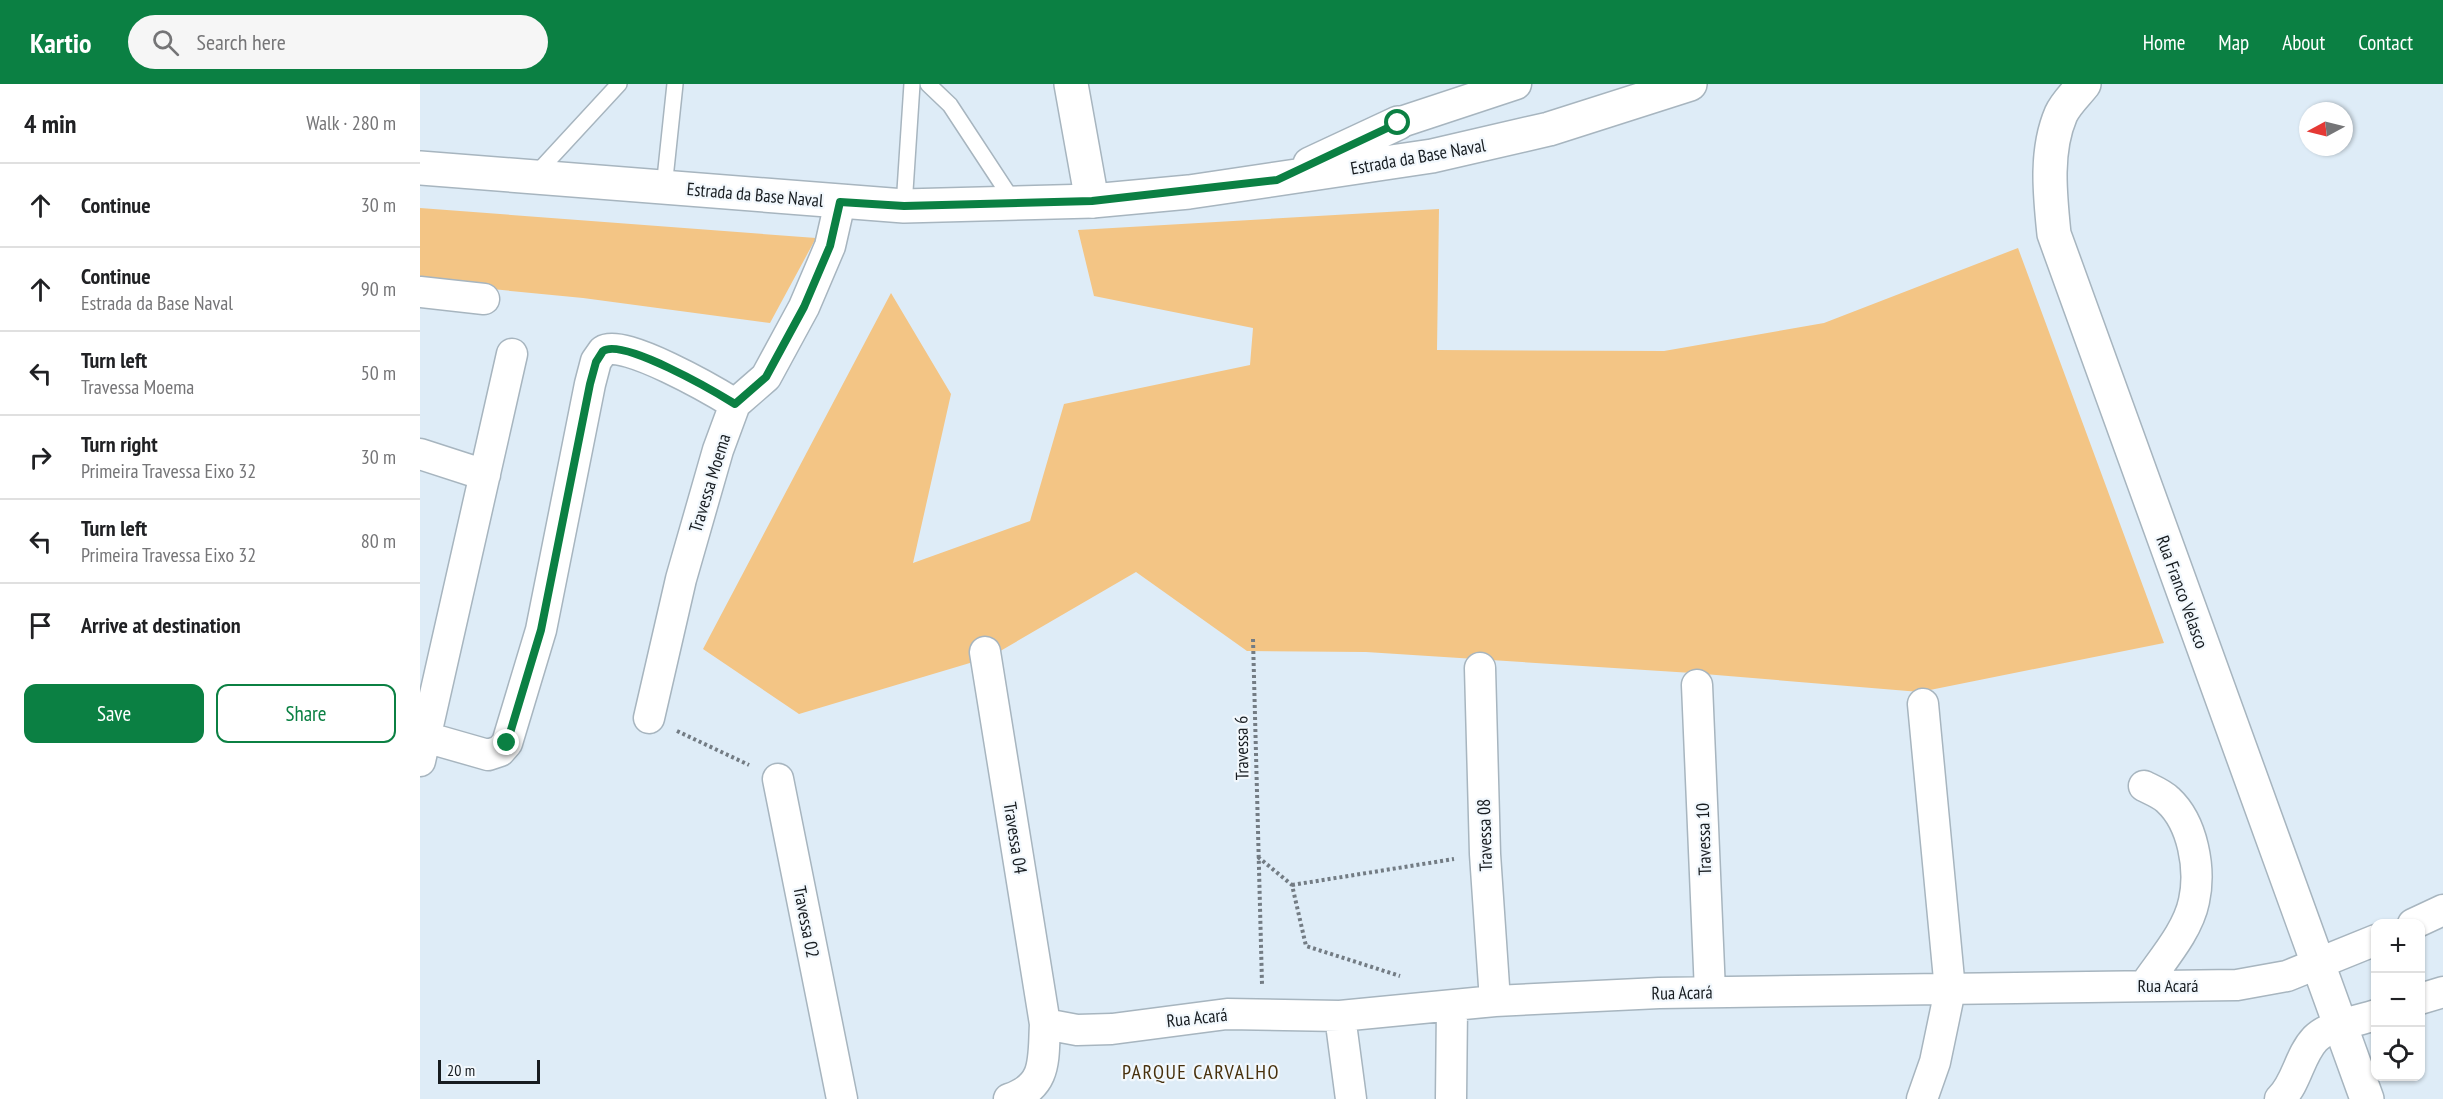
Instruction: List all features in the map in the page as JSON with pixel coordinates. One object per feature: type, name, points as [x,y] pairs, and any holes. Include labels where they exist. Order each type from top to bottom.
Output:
[{"type":"main road","points":[[1071,84],[1092,201]]},
{"type":"main road","name":"Estrada da Base Naval","points":[[420,168],[904,206],[1092,201],[1277,180],[1432,156],[1550,129],[1690,84]]},
{"type":"main road","name":"Rua Franco Velasco","points":[[2084,84],[2062,112],[2052,147],[2050,192],[2054,234],[2367,1099]]},
{"type":"main road","points":[[1277,180],[1398,123]]},
{"type":"street","points":[[1398,123],[1516,84]]},
{"type":"street","name":"Travessa Moema","points":[[649,718],[681,579],[718,450],[735,404],[766,377],[794,326],[830,246],[840,202]]},
{"type":"street","points":[[420,292],[484,299]]},
{"type":"street","points":[[512,354],[458,585],[423,749],[488,755],[500,751],[507,743],[541,630],[590,384],[596,362],[603,351],[614,347],[636,355],[711,389],[735,404]]},
{"type":"street","points":[[420,454],[485,475]]},
{"type":"street","name":"Travessa 04","points":[[985,652],[1045,1024],[1039,1079],[1031,1088],[1009,1099]]},
{"type":"street","name":"Travessa 08","points":[[1480,668],[1485,854],[1495,1001]]},
{"type":"street","name":"Travessa 10","points":[[1697,685],[1710,992]]},
{"type":"street","points":[[1922,1099],[1935,1062],[1950,990],[1923,704]]},
{"type":"street","name":"Travessa 02","points":[[778,778],[842,1099]]},
{"type":"street","points":[[2144,786],[2168,801],[2186,826],[2196,863],[2194,902],[2181,931],[2145,986]]},
{"type":"street","points":[[2424,919],[2443,910]]},
{"type":"street","name":"Rua Acará","points":[[1045,1024],[1077,1030],[1112,1029],[1187,1017],[1263,1014],[1340,1016],[1452,1007],[1495,1001],[1710,992],[2237,985],[2287,976],[2371,942]]},
{"type":"street","points":[[2425,998],[2443,992]]},
{"type":"street","points":[[1451,1099],[1452,1007]]},
{"type":"street","points":[[1340,1016],[1351,1099]]},
{"type":"street","points":[[2280,1099],[2288,1092],[2315,1040],[2340,1027],[2371,1017]]},
{"type":"lane","points":[[664,188],[675,84]]},
{"type":"lane","points":[[904,206],[912,84]]},
{"type":"lane","points":[[928,84],[950,105]]},
{"type":"lane","points":[[942,84],[950,105],[1015,204]]},
{"type":"lane","points":[[533,177],[616,85]]},
{"type":"path","name":"Travessa 6","points":[[1253,639],[1263,1014]]},
{"type":"path","points":[[649,718],[778,778]]},
{"type":"path","points":[[1292,885],[1485,854]]},
{"type":"path","points":[[1257,856],[1292,885],[1306,946],[1402,976]]},
{"type":"shaded area","points":[[420,208],[816,238],[770,323],[583,298],[420,282]]},
{"type":"shaded area","points":[[1439,209],[1437,350],[1664,351],[1824,323],[2018,248],[2164,643],[1920,692],[1692,673],[1366,652],[1247,651],[1136,572],[990,657],[799,714],[703,649],[891,293],[951,394],[913,563],[1030,521],[1064,404],[1250,365],[1253,328],[1094,296],[1078,230]]},
{"type":"district","name":"PARQUE CARVALHO","points":[[1201,1072]]},
{"type":"route","points":[[507,743],[541,630],[590,384],[599,354],[608,347],[636,355],[688,378],[735,404],[750,394],[766,377],[804,307],[830,246],[840,202],[904,206],[1092,201],[1189,192],[1277,180],[1398,123]]}]
